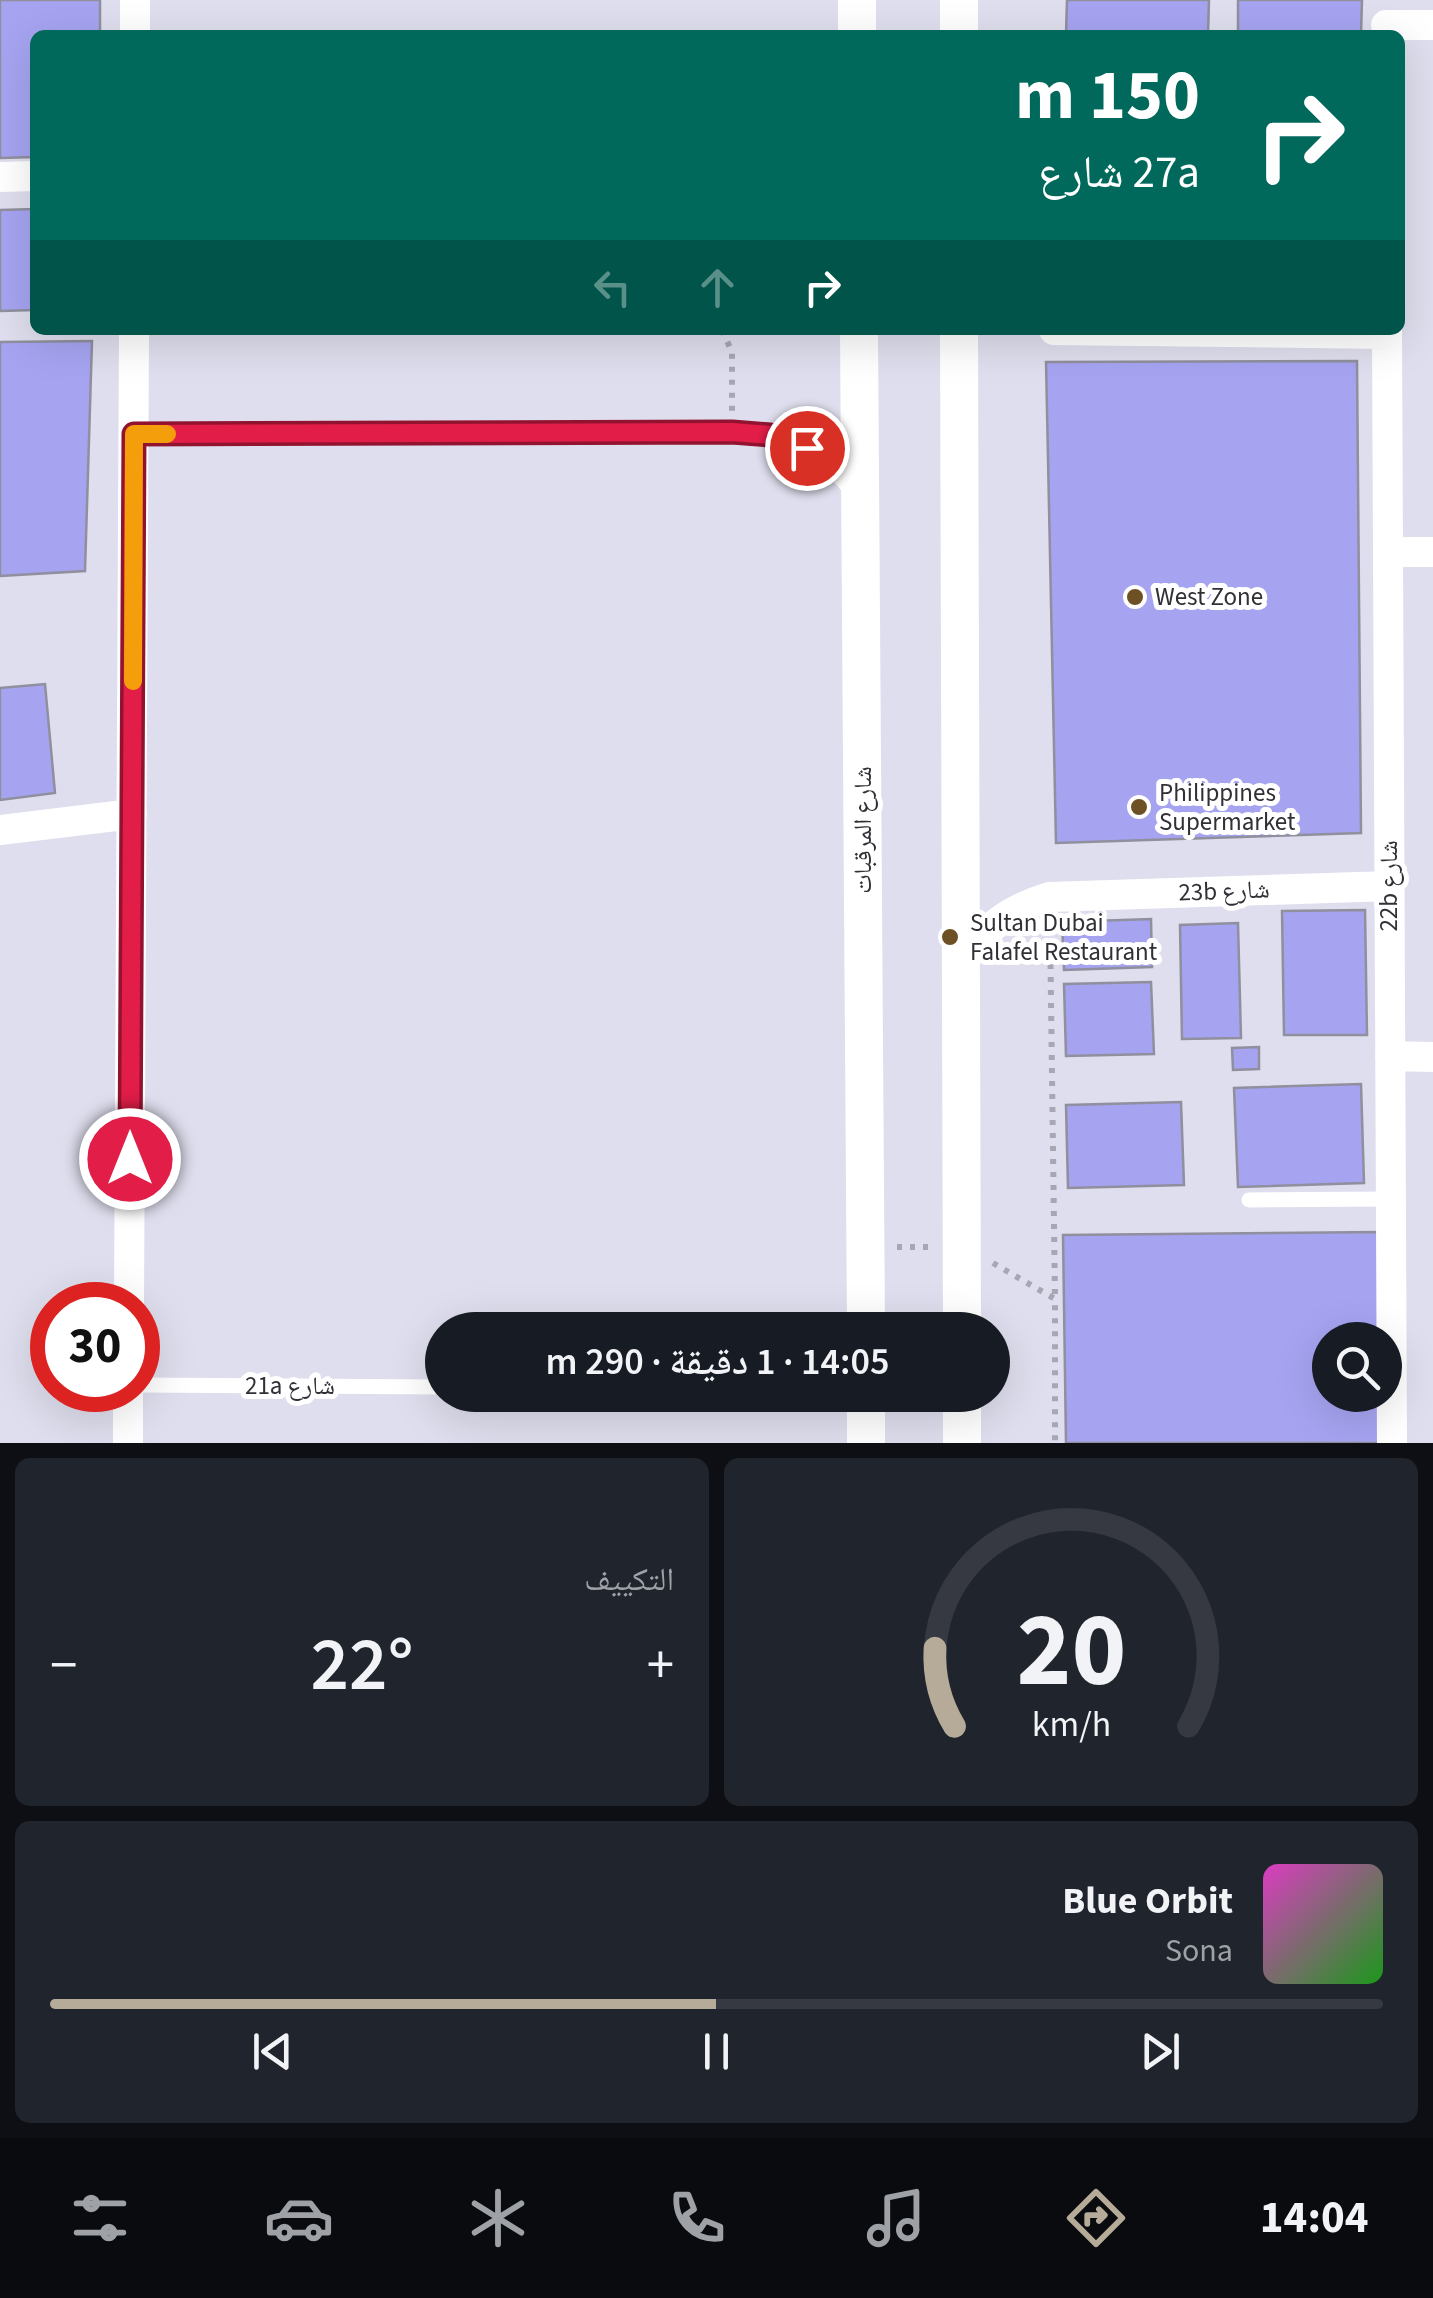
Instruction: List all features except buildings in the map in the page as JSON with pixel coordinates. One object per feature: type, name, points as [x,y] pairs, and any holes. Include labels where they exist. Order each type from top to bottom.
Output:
[{"type":"street","points":[[135,0],[135,30]]},
{"type":"street","points":[[857,0],[857,30]]},
{"type":"street","points":[[959,0],[959,30]]},
{"type":"street","points":[[1386,20],[1433,25]]},
{"type":"street","points":[[0,177],[30,176]]},
{"type":"street","points":[[129,1282],[134,335]]},
{"type":"street","name":"شارع المرقبات","points":[[859,335],[863,1312]]},
{"type":"street","points":[[959,335],[962,1312]]},
{"type":"street","name":"22b شارع","points":[[1387,335],[1392,1443]]},
{"type":"street","points":[[1388,552],[1433,552]]},
{"type":"street","points":[[0,830],[132,814]]},
{"type":"street","name":"23b شارع","points":[[963,962],[978,938],[998,919],[1022,905],[1049,897],[1390,886]]},
{"type":"street","points":[[1390,1056],[1433,1057]]},
{"type":"street","points":[[128,1412],[128,1443]]},
{"type":"street","points":[[866,1412],[866,1443]]},
{"type":"street","points":[[962,1412],[962,1443]]},
{"type":"lane","points":[[134,434],[770,435],[807,448],[837,471],[860,502]]},
{"type":"lane","points":[[1249,1200],[1390,1200]]},
{"type":"lane","name":"21a شارع","points":[[160,1385],[425,1387]]},
{"type":"path","points":[[724,335],[732,352],[732,432]]},
{"type":"path","points":[[1049,897],[1055,1443]]},
{"type":"path","points":[[866,1248],[963,1246],[1055,1299]]},
{"type":"slow traffic","points":[[133,681],[134,434],[167,434]]},
{"type":"place","name":"West Zone","points":[[1135,597]]},
{"type":"place","name":"Philippines Supermarket","points":[[1139,807]]},
{"type":"place","name":"Sultan Dubai Falafel Restaurant","points":[[950,937]]},
{"type":"route","points":[[130,1159],[134,434],[732,432],[770,435],[807,448]]}]
